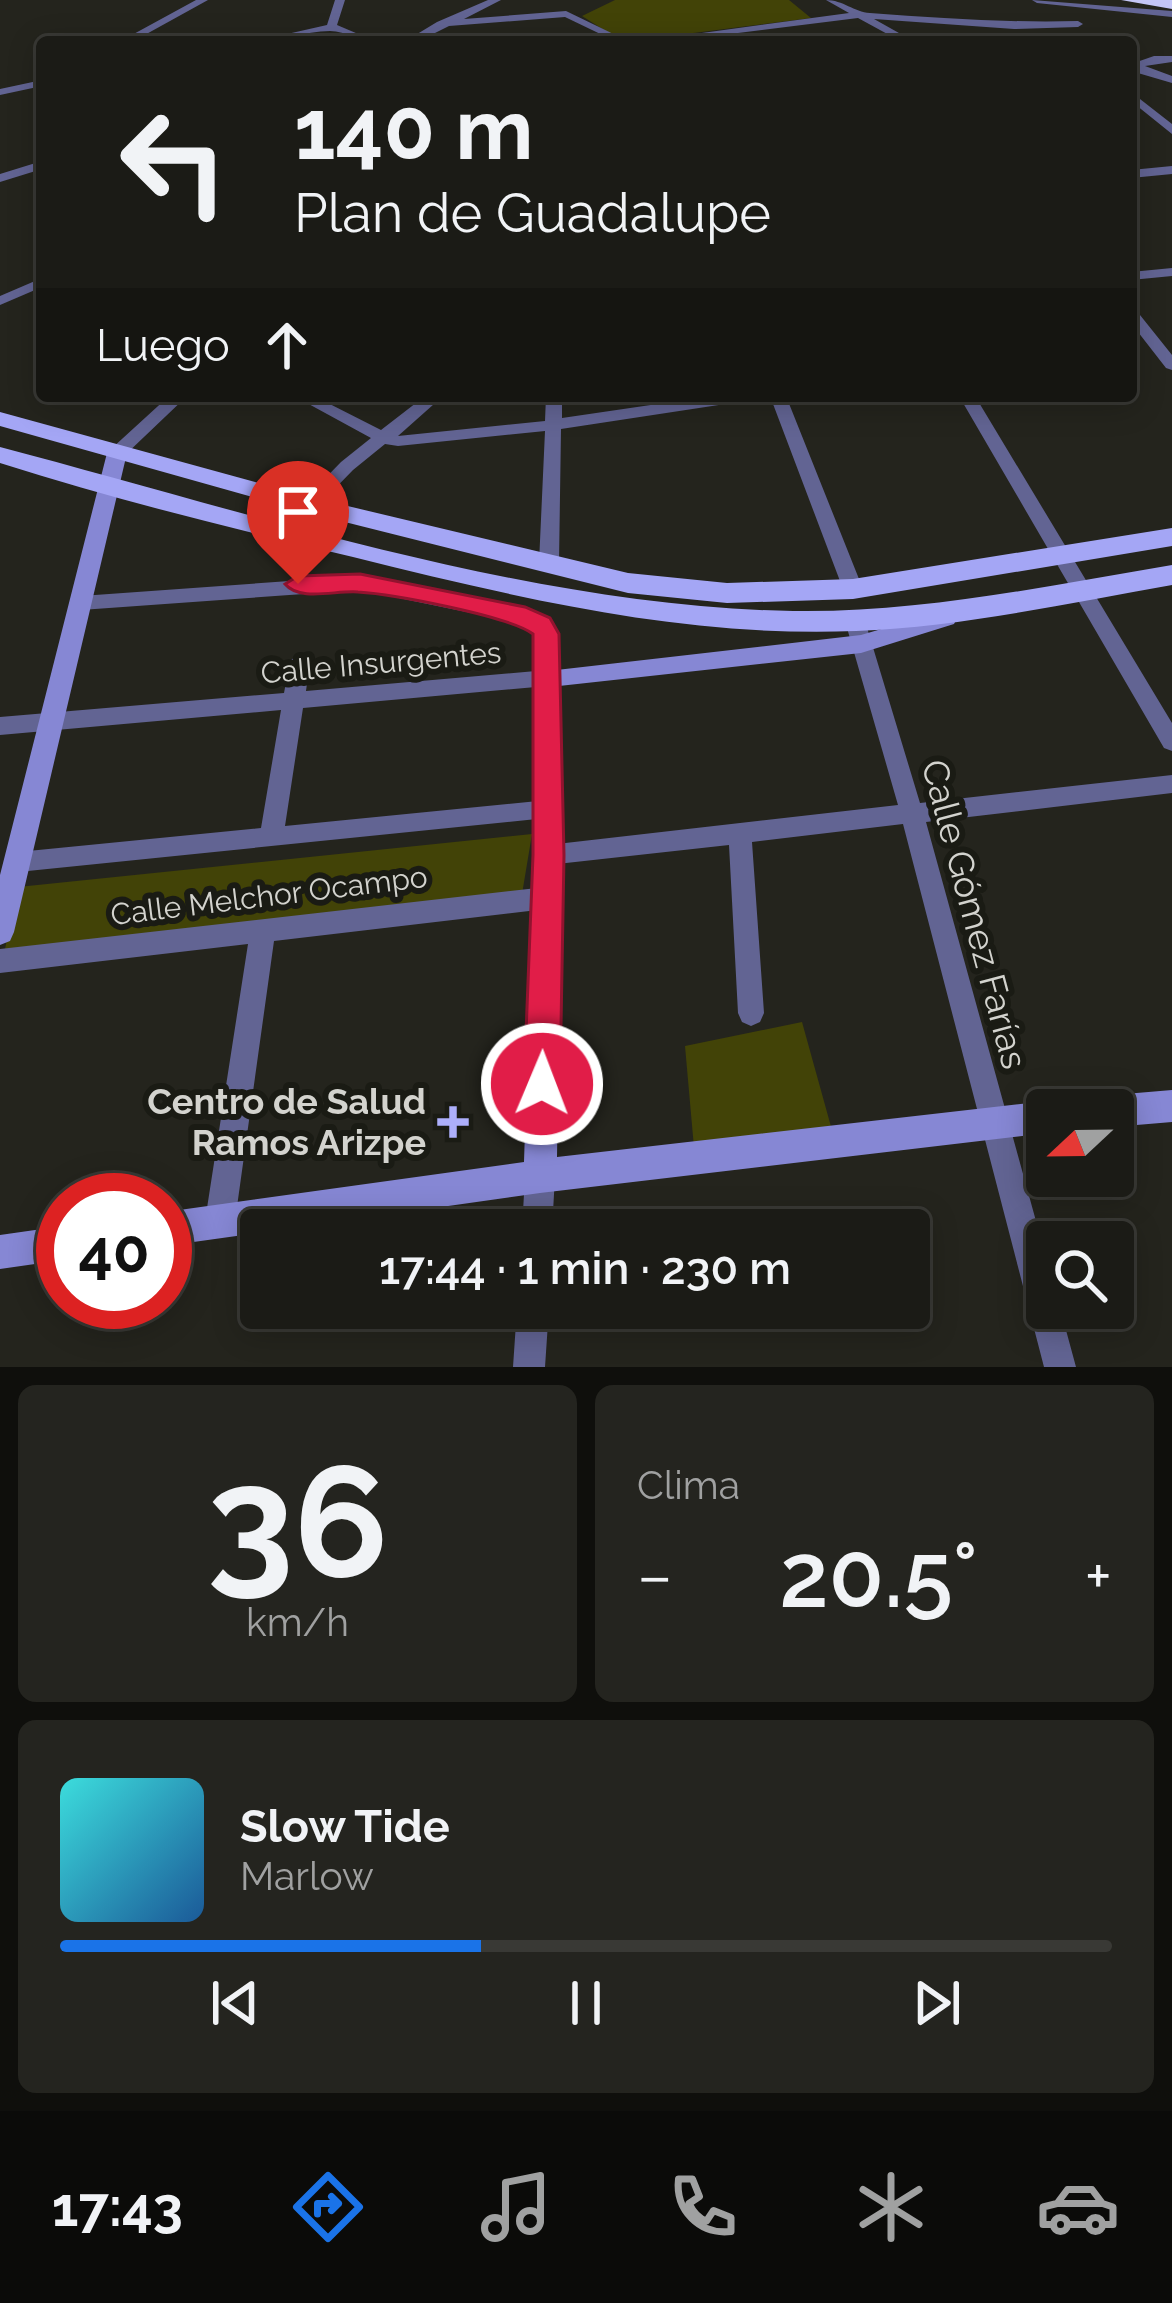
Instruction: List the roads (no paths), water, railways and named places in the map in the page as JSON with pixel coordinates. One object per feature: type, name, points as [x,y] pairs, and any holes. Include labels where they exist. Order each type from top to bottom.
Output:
[{"type":"highway","points":[[1129,0],[1172,9]]},
{"type":"main road","points":[[0,419],[309,505],[628,583],[728,593],[853,589],[1172,537]]},
{"type":"main road","points":[[0,454],[110,490],[566,599],[858,633],[1172,575]]},
{"type":"street","points":[[135,36],[203,0]]},
{"type":"street","points":[[334,27],[340,0]]},
{"type":"street","points":[[444,22],[472,0]]},
{"type":"street","points":[[420,36],[496,0]]},
{"type":"street","points":[[831,0],[899,36]]},
{"type":"street","points":[[1036,0],[1172,9]]},
{"type":"street","points":[[1079,36],[1086,3]]},
{"type":"street","points":[[444,22],[571,15],[613,36]]},
{"type":"street","points":[[689,36],[859,15],[1013,26],[1078,24]]},
{"type":"street","points":[[288,36],[334,27],[357,36]]},
{"type":"street","points":[[1137,67],[1172,59]]},
{"type":"street","points":[[1137,69],[1172,80]]},
{"type":"street","points":[[0,92],[36,84]]},
{"type":"street","points":[[1137,100],[1172,130]]},
{"type":"street","points":[[0,178],[36,167]]},
{"type":"street","points":[[1137,173],[1172,170]]},
{"type":"street","points":[[1137,275],[1172,272]]},
{"type":"street","points":[[0,301],[36,285]]},
{"type":"street","points":[[1137,320],[1172,365]]},
{"type":"street","points":[[1137,338],[1150,336]]},
{"type":"street","points":[[2,916],[117,453],[172,402]]},
{"type":"street","points":[[328,402],[385,439],[412,441],[706,402]]},
{"type":"street","points":[[309,505],[347,466],[428,402]]},
{"type":"street","points":[[549,563],[554,402]]},
{"type":"street","points":[[780,402],[853,589]]},
{"type":"street","points":[[971,402],[1172,742]]},
{"type":"street","points":[[81,603],[360,583],[516,613],[541,625],[546,634],[548,855],[538,1209]]},
{"type":"street","name":"Calle Insurgentes","points":[[0,726],[547,678],[858,633]]},
{"type":"street","name":"Calle Gómez Farías","points":[[858,633],[912,814],[1060,1367]]},
{"type":"street","points":[[272,834],[300,661]]},
{"type":"street","points":[[548,855],[1172,784]]},
{"type":"street","name":"Calle Melchor Ocampo","points":[[18,862],[548,809]]},
{"type":"street","points":[[740,835],[751,1013]]},
{"type":"street","name":"Calle Melchor Ocampo","points":[[0,961],[546,898]]},
{"type":"street","points":[[220,1221],[262,930]]},
{"type":"street","points":[[1134,1109],[1172,1106]]},
{"type":"street","points":[[192,1225],[540,1176],[1026,1119]]},
{"type":"street","points":[[0,1252],[36,1247]]},
{"type":"street","points":[[529,1367],[532,1329]]},
{"type":"place","name":"Centro de Salud Ramos Arizpe","points":[[453,1122]]}]
